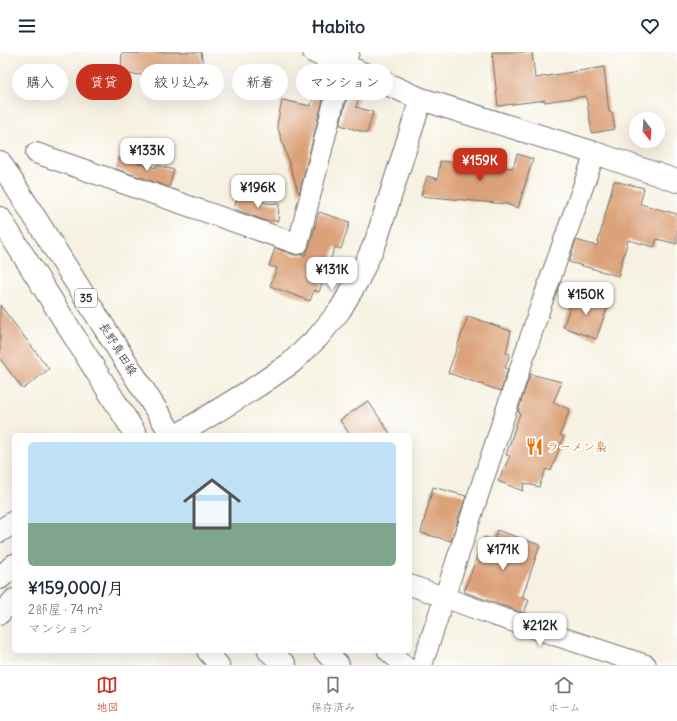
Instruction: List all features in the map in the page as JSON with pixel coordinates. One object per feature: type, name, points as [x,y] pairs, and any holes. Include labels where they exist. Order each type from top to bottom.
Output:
[{"type":"main road","points":[[314,52],[346,59],[420,100],[677,181]]},
{"type":"main road","points":[[181,433],[259,385],[291,363],[318,338],[340,310],[359,278],[376,241],[420,100]]},
{"type":"main road","name":"長野真田線","points":[[0,162],[171,433]]},
{"type":"main road","name":"35","points":[[0,218],[135,433]]},
{"type":"main road","points":[[0,531],[12,523]]},
{"type":"main road","points":[[0,578],[12,567]]},
{"type":"main road","points":[[271,653],[284,665]]},
{"type":"main road","points":[[283,653],[293,665]]},
{"type":"main road","points":[[327,653],[338,665]]},
{"type":"street","points":[[36,153],[298,244],[346,59]]},
{"type":"street","points":[[422,665],[541,305],[594,154]]},
{"type":"street","points":[[412,586],[493,615],[646,665]]},
{"type":"street","points":[[0,614],[12,601]]},
{"type":"street","points":[[209,653],[219,665]]},
{"type":"street","points":[[390,653],[404,665]]},
{"type":"building","points":[[146,52],[201,52],[203,64],[140,64],[140,75],[132,74],[132,64],[121,64],[122,53],[146,54]]},
{"type":"building","points":[[492,52],[532,52],[535,78],[604,67],[609,112],[612,112],[615,129],[592,133],[586,96],[545,102],[545,100],[498,106]]},
{"type":"building","points":[[282,100],[311,106],[312,100],[323,100],[299,194],[277,125]]},
{"type":"building","points":[[346,100],[358,100],[356,107],[373,112],[367,133],[340,125]]},
{"type":"building","points":[[517,154],[533,159],[518,208],[506,204],[421,196],[427,176],[438,179],[440,161],[513,168]]},
{"type":"building","points":[[119,158],[156,168],[156,165],[174,170],[169,187],[116,169]]},
{"type":"building","points":[[614,181],[644,188],[640,204],[677,214],[677,244],[657,239],[654,247],[628,240],[618,276],[569,262],[576,240],[597,246]]},
{"type":"building","points":[[238,195],[266,203],[279,204],[278,221],[266,221],[234,209]]},
{"type":"building","points":[[319,212],[350,222],[341,249],[335,247],[319,292],[314,290],[310,301],[270,286],[277,268],[269,266],[275,248],[294,255],[305,255],[309,247]]},
{"type":"building","points":[[575,294],[608,306],[596,339],[563,327]]},
{"type":"building","points":[[0,305],[49,369],[23,389],[0,359]]},
{"type":"building","points":[[468,316],[511,331],[506,353],[510,354],[505,368],[508,369],[501,391],[448,373]]},
{"type":"building","points":[[530,374],[562,382],[553,403],[570,409],[560,435],[564,436],[551,471],[546,469],[539,487],[524,483],[523,491],[498,481],[510,456],[506,455],[520,413],[518,412]]},
{"type":"building","points":[[368,401],[390,433],[349,433],[340,420]]},
{"type":"building","points":[[433,487],[466,496],[451,541],[421,533]]},
{"type":"building","points":[[497,530],[540,545],[522,598],[529,600],[524,613],[464,592],[484,537],[494,540]]},
{"type":"place","name":"ラーメン梟","points":[[534,447]]}]
